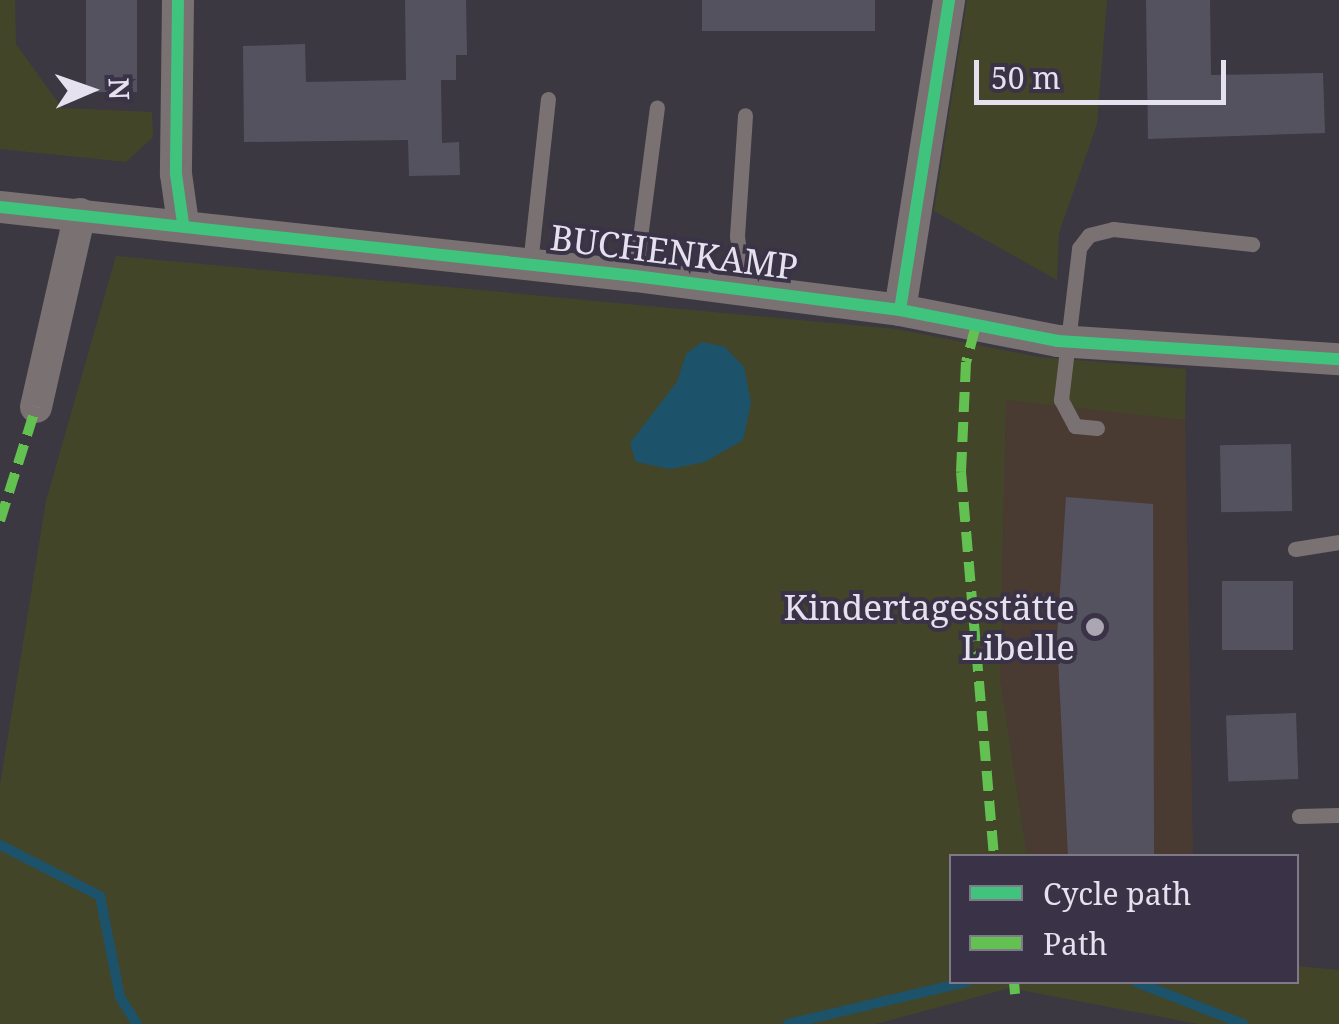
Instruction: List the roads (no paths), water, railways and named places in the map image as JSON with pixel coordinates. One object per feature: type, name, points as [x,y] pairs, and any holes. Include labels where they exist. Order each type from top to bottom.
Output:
[{"type":"street","points":[[178,0],[176,174],[183,223]]},
{"type":"street","points":[[900,310],[949,0]]},
{"type":"street","name":"BUCHENKAMP","points":[[0,207],[183,223],[635,276],[900,310],[1063,342],[1339,359]]},
{"type":"street","points":[[36,407],[80,214]]},
{"type":"lane","points":[[530,264],[548,100]]},
{"type":"lane","points":[[635,276],[657,107]]},
{"type":"lane","points":[[744,291],[737,236],[746,114]]},
{"type":"lane","points":[[1096,428],[1066,419],[1063,342],[1079,248],[1089,234],[1113,229],[1252,244]]},
{"type":"lane","points":[[1295,549],[1339,542]]},
{"type":"lane","points":[[1298,816],[1339,815]]},
{"type":"water","points":[[702,342],[725,347],[744,367],[751,403],[743,440],[705,462],[670,469],[636,462],[630,443],[677,382],[686,354]]},
{"type":"waterway","points":[[0,845],[100,896],[120,997],[137,1024]]},
{"type":"waterway","points":[[788,1024],[958,984]]},
{"type":"waterway","points":[[1141,984],[1243,1024]]},
{"type":"place","name":"Kindertagesstätte Libelle","points":[[1095,627]]}]
